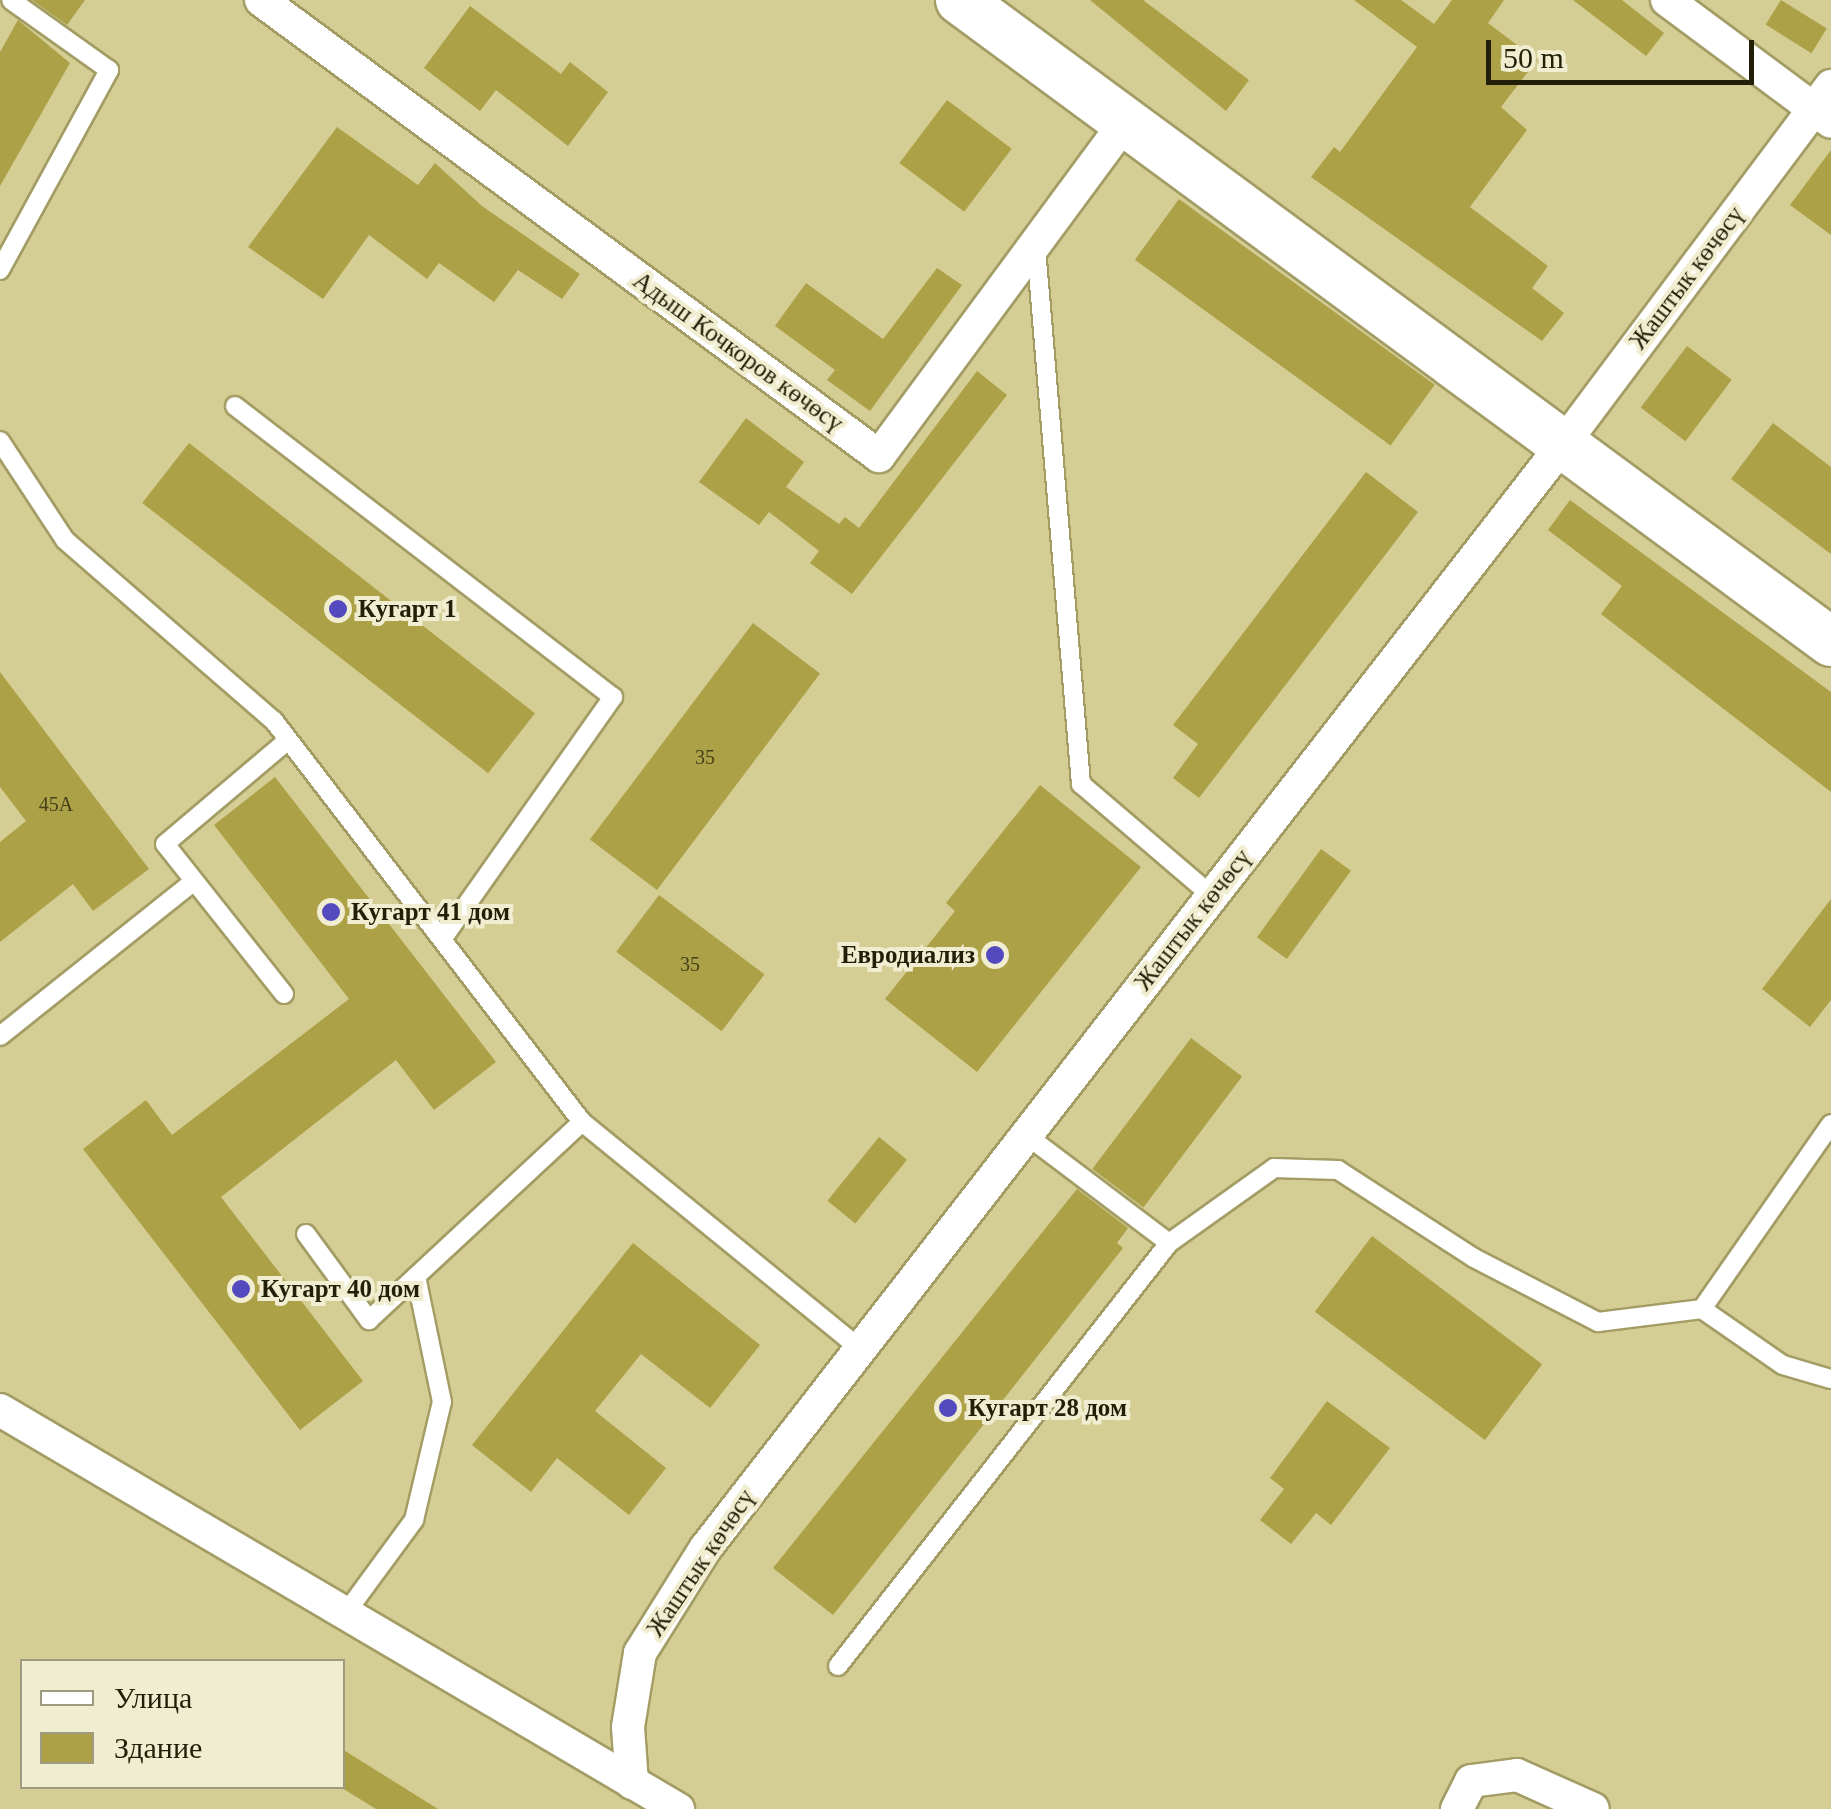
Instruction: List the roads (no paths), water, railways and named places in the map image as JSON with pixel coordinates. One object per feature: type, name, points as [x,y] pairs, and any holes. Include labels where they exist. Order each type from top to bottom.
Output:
[{"type":"main road","points":[[960,0],[1831,642]]},
{"type":"street","name":"Адыш Кочкоров көчөсү","points":[[261,0],[879,456],[1127,120]]},
{"type":"street","points":[[1667,0],[1825,106]]},
{"type":"street","name":"Жаштык көчөсү","points":[[632,1784],[628,1727],[640,1652],[704,1549],[1825,106]]},
{"type":"street","points":[[0,1410],[678,1809]]},
{"type":"street","points":[[1457,1809],[1471,1782],[1517,1775],[1593,1809]]},
{"type":"lane","points":[[0,270],[109,70],[10,0]]},
{"type":"lane","points":[[1036,244],[1081,784],[1212,896]]},
{"type":"lane","points":[[235,406],[613,697],[442,940]]},
{"type":"lane","points":[[0,441],[64,540],[288,740],[582,1122],[860,1349]]},
{"type":"lane","points":[[284,994],[165,844],[288,740]]},
{"type":"lane","points":[[0,1036],[194,881]]},
{"type":"lane","points":[[306,1234],[369,1320],[582,1122]]},
{"type":"lane","points":[[1702,1310],[1831,1124]]},
{"type":"lane","points":[[1026,1135],[1169,1243]]},
{"type":"lane","points":[[838,1666],[1169,1243],[1274,1168],[1338,1170],[1474,1258],[1598,1322],[1702,1310],[1783,1366],[1831,1378]]},
{"type":"lane","points":[[344,1614],[414,1520],[442,1402],[416,1276]]},
{"type":"place","name":"Кугарт 1","points":[[338,609]]},
{"type":"place","name":"Кугарт 41 дом","points":[[331,912]]},
{"type":"place","name":"Евродиализ","points":[[995,955]]},
{"type":"place","name":"Кугарт 40 дом","points":[[241,1289]]},
{"type":"place","name":"Кугарт 28 дом","points":[[948,1408]]}]
